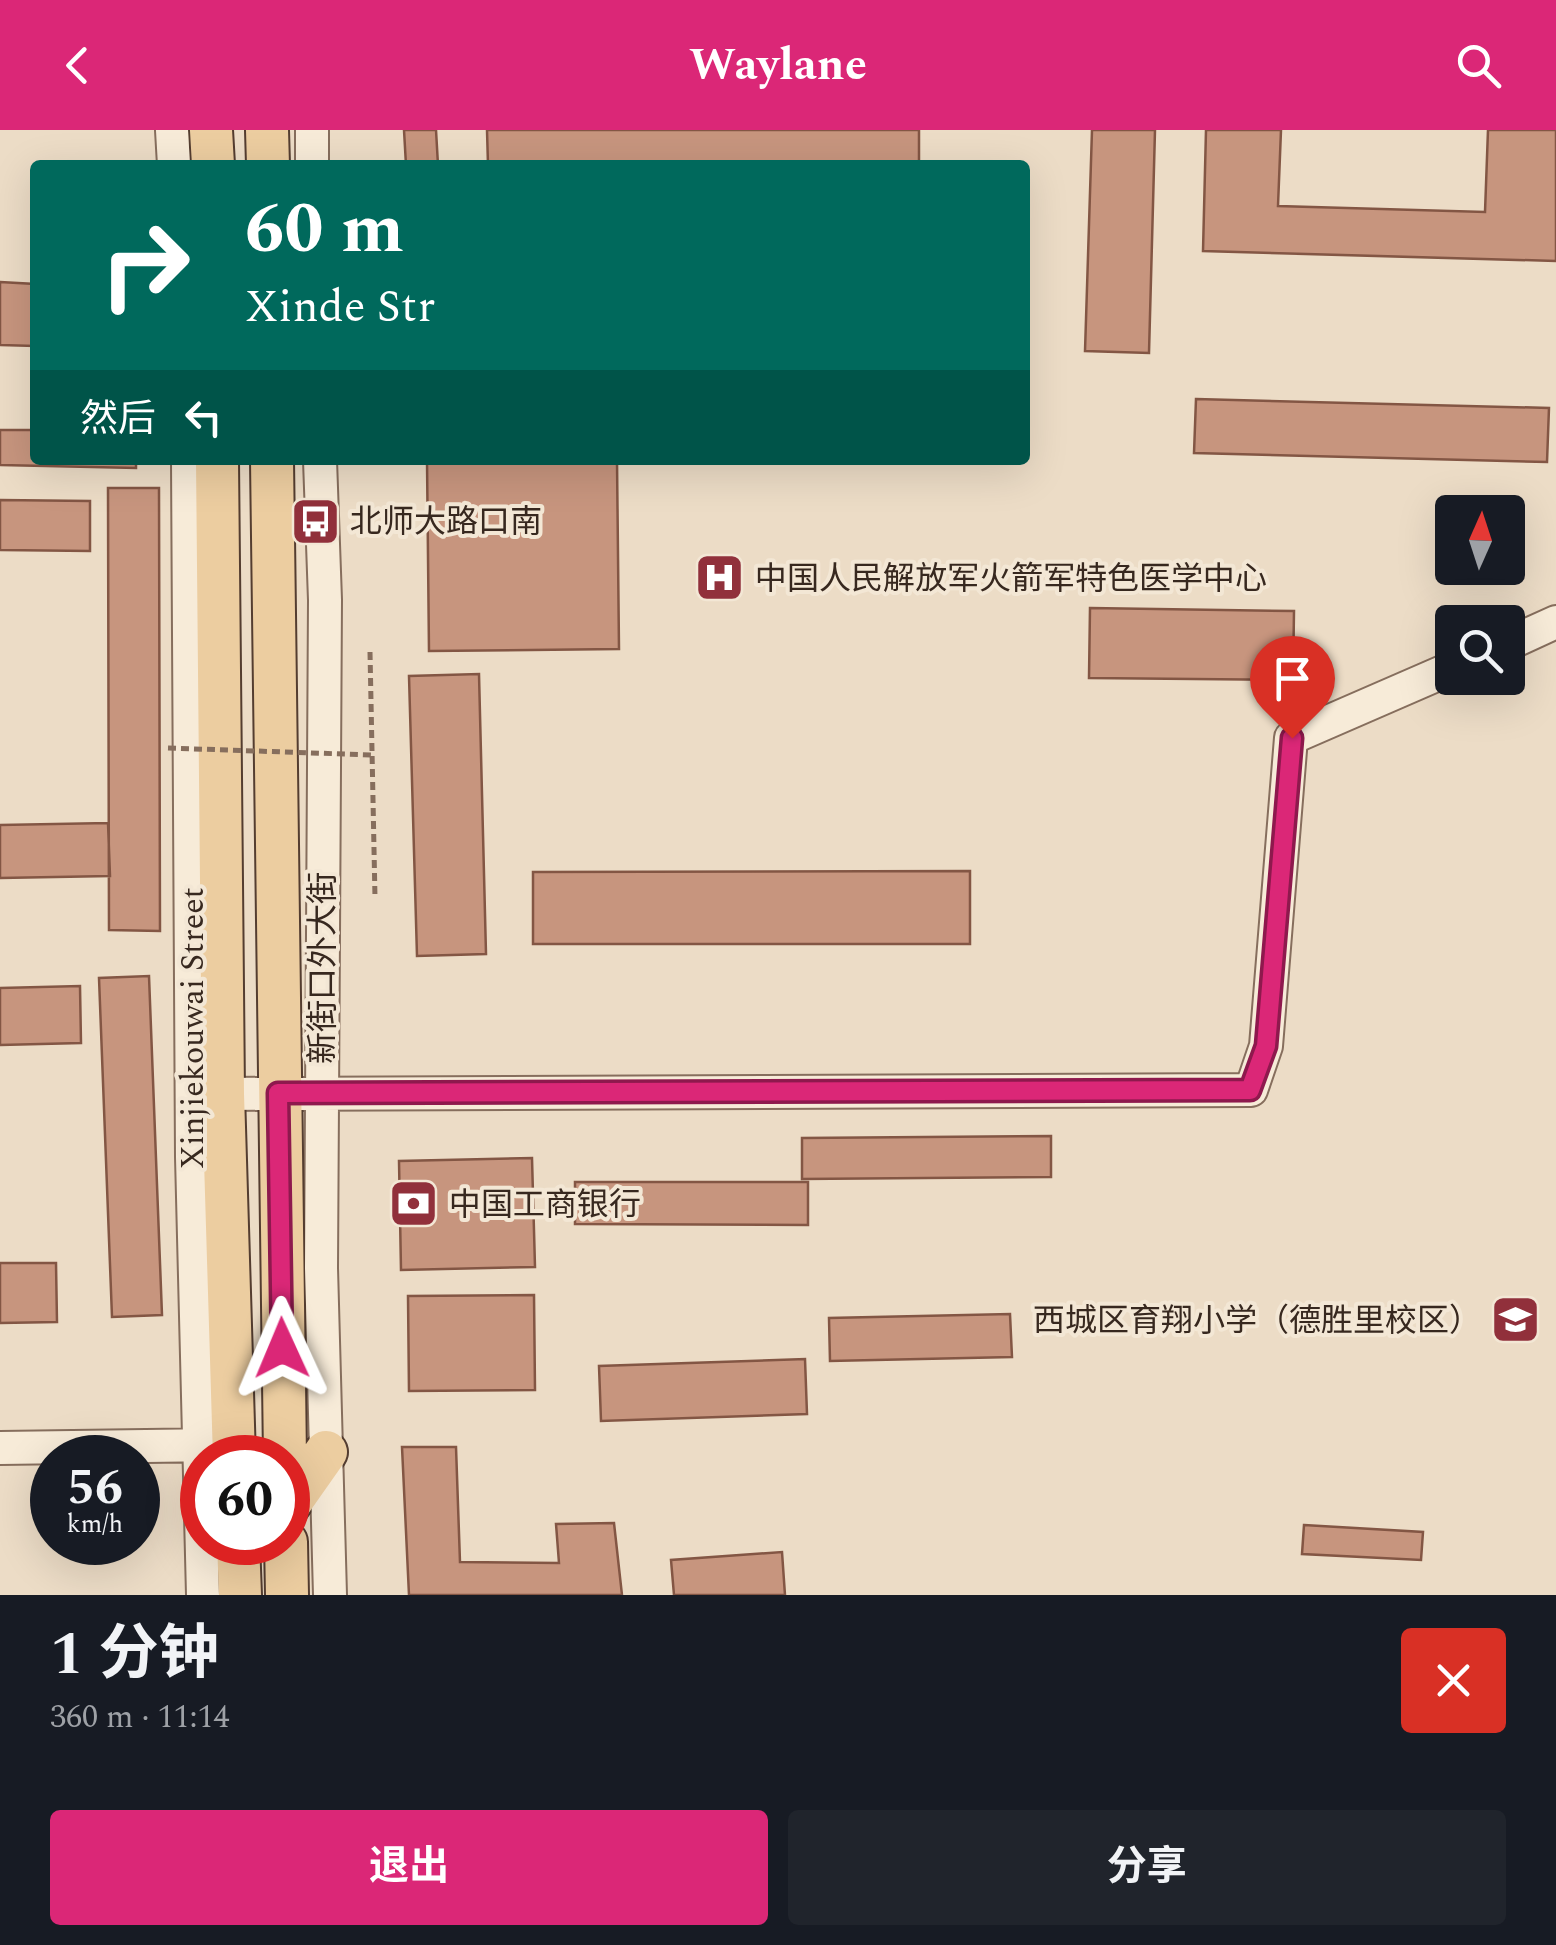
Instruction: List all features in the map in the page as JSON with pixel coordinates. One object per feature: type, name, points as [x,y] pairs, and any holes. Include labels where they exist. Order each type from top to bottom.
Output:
[{"type":"main road","points":[[211,130],[212,160]]},
{"type":"main road","points":[[267,130],[268,160]]},
{"type":"main road","name":"Xinjiekouwai Street","points":[[216,465],[223,1094],[221,1435]]},
{"type":"main road","points":[[272,465],[279,665],[278,1093],[304,1435]]},
{"type":"main road","points":[[239,1565],[240,1595]]},
{"type":"main road","points":[[286,1565],[287,1595]]},
{"type":"street","points":[[172,130],[174,160]]},
{"type":"street","points":[[312,130],[312,160]]},
{"type":"street","name":"Xinjiekouwai Street","points":[[188,465],[221,1435]]},
{"type":"street","name":"新街口外大街","points":[[306,1435],[322,1093],[325,600],[320,465]]},
{"type":"street","points":[[1525,636],[1556,622]]},
{"type":"street","points":[[223,1094],[1250,1090],[1266,1046],[1292,738],[1435,675]]},
{"type":"street","points":[[0,1448],[180,1449]]},
{"type":"street","name":"新街口外大街","points":[[310,1483],[330,1595]]},
{"type":"street","name":"Xinjiekouwai Street","points":[[203,1595],[207,1565]]},
{"type":"path","points":[[370,652],[375,898]]},
{"type":"path","points":[[168,748],[372,754]]},
{"type":"building","points":[[404,130],[436,130],[438,160],[406,160]]},
{"type":"building","points":[[487,130],[919,130],[919,160],[488,160]]},
{"type":"building","points":[[1092,130],[1155,130],[1149,353],[1085,351]]},
{"type":"building","points":[[1206,130],[1281,130],[1278,206],[1485,212],[1488,130],[1556,130],[1556,261],[1203,251]]},
{"type":"building","points":[[0,282],[30,284],[30,346],[0,345]]},
{"type":"building","points":[[1196,399],[1549,408],[1547,462],[1194,453]]},
{"type":"building","points":[[0,430],[30,430],[30,465],[136,468],[0,465]]},
{"type":"building","points":[[427,465],[617,465],[619,649],[429,651]]},
{"type":"building","points":[[108,488],[159,488],[160,931],[109,930]]},
{"type":"building","points":[[0,500],[90,501],[90,551],[0,550]]},
{"type":"building","points":[[1090,608],[1294,611],[1293,680],[1089,678]]},
{"type":"building","points":[[479,674],[486,954],[417,956],[409,676]]},
{"type":"building","points":[[108,823],[110,876],[0,878],[0,825]]},
{"type":"building","points":[[970,871],[970,944],[533,944],[533,872]]},
{"type":"building","points":[[149,976],[162,1315],[112,1317],[99,978]]},
{"type":"building","points":[[80,986],[81,1043],[0,1045],[0,988]]},
{"type":"building","points":[[1051,1136],[1051,1177],[802,1179],[802,1138]]},
{"type":"building","points":[[532,1158],[535,1267],[401,1270],[399,1161]]},
{"type":"building","points":[[575,1182],[808,1182],[808,1225],[575,1224]]},
{"type":"building","points":[[0,1263],[56,1263],[57,1322],[0,1323]]},
{"type":"building","points":[[534,1295],[535,1390],[409,1391],[408,1296]]},
{"type":"building","points":[[1010,1314],[1012,1357],[830,1361],[829,1318]]},
{"type":"building","points":[[805,1359],[807,1414],[601,1421],[599,1366]]},
{"type":"building","points":[[402,1447],[456,1447],[460,1562],[559,1563],[556,1524],[614,1523],[622,1595],[409,1595]]},
{"type":"building","points":[[1304,1525],[1423,1532],[1421,1560],[1302,1554]]},
{"type":"building","points":[[782,1552],[785,1595],[674,1595],[671,1560]]},
{"type":"place","name":"北师大路口南","points":[[315,521]]},
{"type":"place","name":"中国人民解放军火箭军特色医学中心","points":[[720,578]]},
{"type":"place","name":"中国工商银行","points":[[414,1204]]},
{"type":"place","name":"西城区育翔小学（德胜里校区）","points":[[1516,1320]]},
{"type":"route","points":[[282,1348],[278,1093],[1250,1090],[1266,1046],[1292,738]]}]
